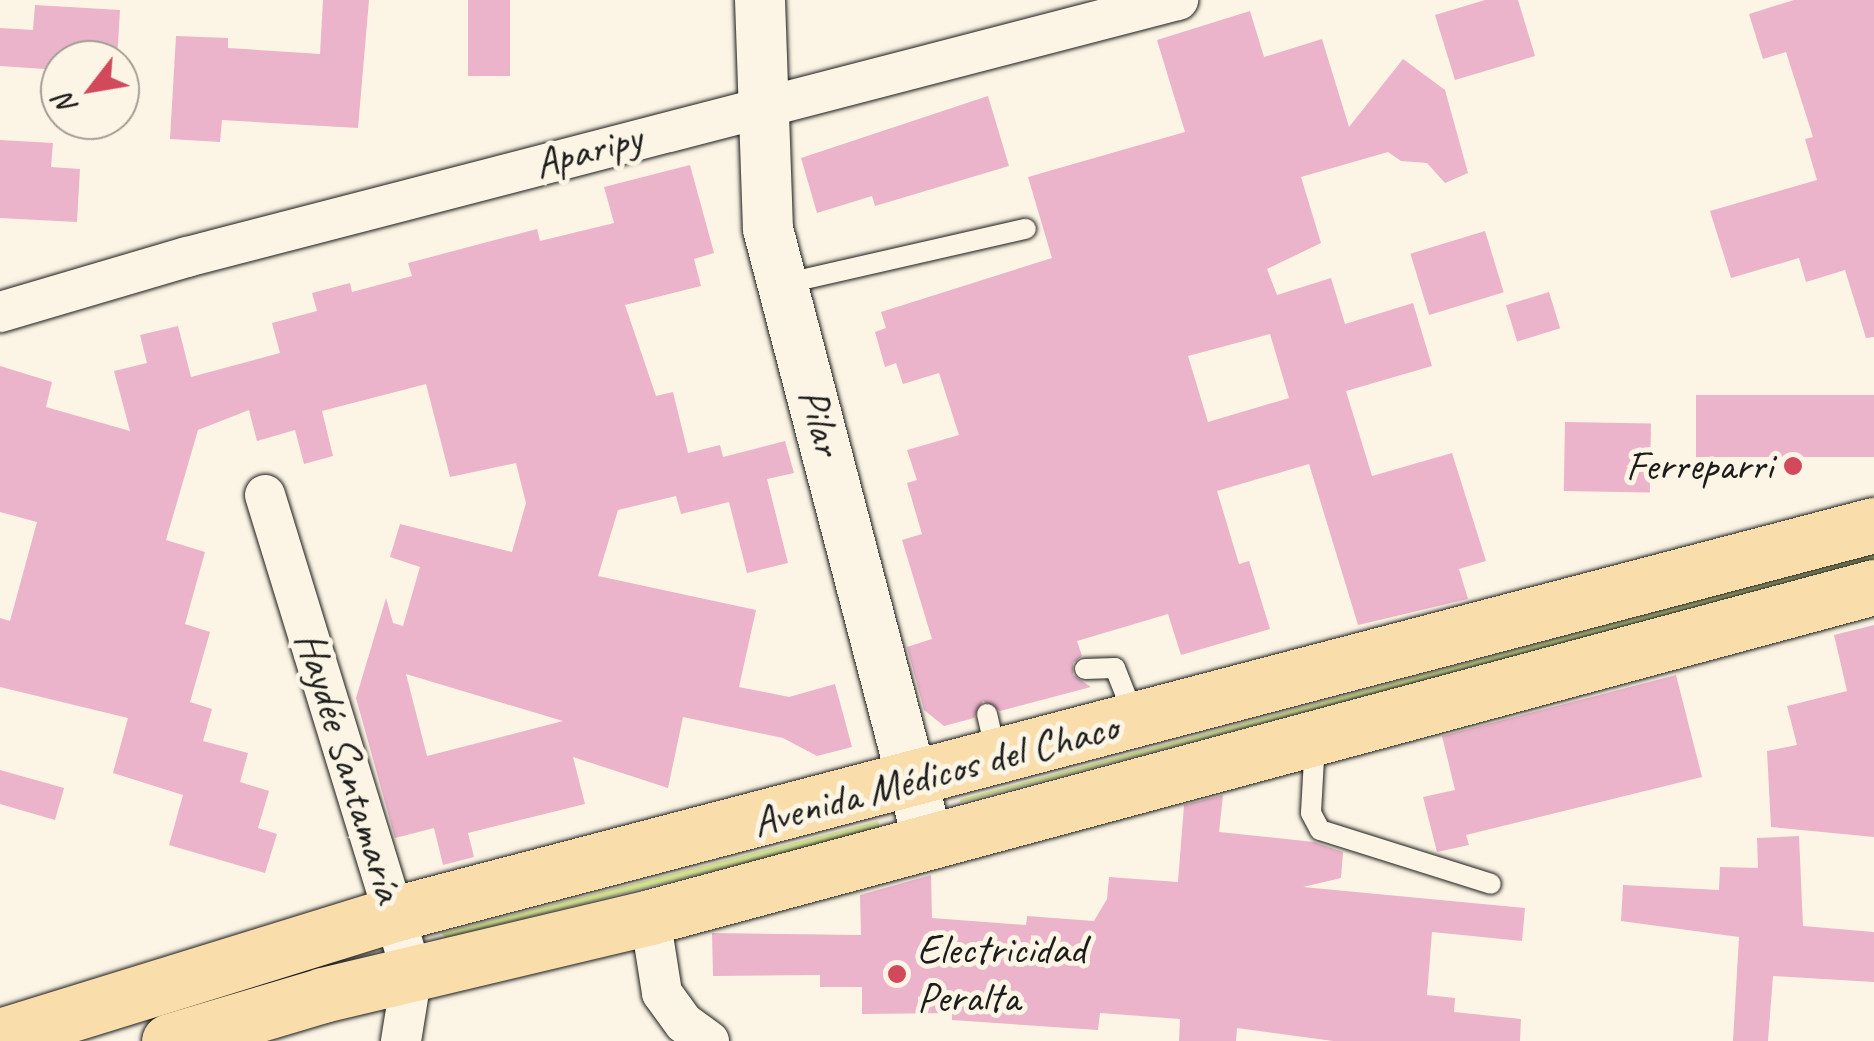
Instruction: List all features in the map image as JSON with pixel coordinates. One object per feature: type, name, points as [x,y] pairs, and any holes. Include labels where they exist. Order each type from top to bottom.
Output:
[{"type":"main road","name":"Avenida Médicos del Chaco","points":[[0,1036],[394,914],[917,780],[992,737],[1137,722],[1874,525]]},
{"type":"main road","name":"Avenida Médicos del Chaco","points":[[169,1041],[412,973],[650,917],[927,837],[1874,587]]},
{"type":"street","name":"Pilar","points":[[760,0],[759,106],[768,228],[908,705],[927,837]]},
{"type":"street","name":"Aparipy","points":[[0,312],[759,106],[1178,0]]},
{"type":"street","name":"Haydée Santamaría","points":[[265,494],[412,973],[401,1041]]},
{"type":"street","points":[[650,917],[662,993],[684,1024],[709,1041]]},
{"type":"lane","points":[[782,284],[1026,228]]},
{"type":"lane","points":[[1086,669],[1115,668],[1137,722]]},
{"type":"lane","points":[[1315,734],[1311,813],[1320,830],[1490,884]]},
{"type":"green space","points":[[1874,553],[1874,562],[959,803],[961,799]]},
{"type":"green space","points":[[878,821],[880,829],[446,938],[441,933]]},
{"type":"building","points":[[323,0],[369,0],[358,128],[222,120],[220,142],[170,139],[176,36],[228,38],[228,48],[320,54]]},
{"type":"building","points":[[468,0],[510,0],[510,76],[468,76]]},
{"type":"building","points":[[1485,0],[1518,0],[1535,56],[1455,80],[1435,15]]},
{"type":"building","points":[[1794,0],[1874,0],[1874,337],[1866,338],[1845,270],[1806,282],[1799,258],[1731,278],[1710,211],[1817,180],[1805,139],[1813,137],[1786,52],[1763,59],[1749,14]]},
{"type":"building","points":[[35,5],[120,10],[118,40],[40,40],[40,69],[0,66],[0,28],[33,30]]},
{"type":"building","points":[[1250,11],[1264,57],[1322,39],[1349,127],[1403,59],[1445,90],[1468,173],[1445,183],[1427,163],[1401,161],[1388,152],[1301,177],[1321,243],[1267,269],[1277,295],[1331,278],[1345,324],[1413,303],[1432,366],[1346,391],[1372,476],[1452,453],[1486,561],[1459,569],[1468,599],[1358,625],[1309,464],[1217,491],[1239,564],[1249,561],[1270,629],[1181,655],[1168,614],[1077,641],[1082,656],[1073,663],[1073,675],[1091,687],[1000,711],[983,701],[974,718],[944,726],[924,710],[907,647],[932,639],[902,540],[922,534],[907,483],[917,480],[907,450],[959,435],[939,373],[903,384],[896,363],[885,367],[875,332],[886,328],[881,312],[1052,258],[1028,177],[1185,132],[1157,40]],"holes":[[[1270,334],[1289,398],[1208,422],[1188,356]]]},
{"type":"building","points":[[988,96],[1009,166],[875,206],[872,196],[817,213],[801,158]]},
{"type":"building","points":[[0,140],[53,143],[51,167],[80,169],[77,222],[0,218]]},
{"type":"building","points":[[690,165],[714,253],[694,259],[701,286],[625,305],[656,396],[673,392],[688,453],[720,445],[723,457],[785,441],[794,473],[767,479],[788,563],[747,573],[729,502],[681,514],[676,496],[618,510],[598,576],[756,610],[739,687],[789,697],[835,684],[852,747],[817,756],[783,738],[683,717],[668,788],[573,757],[585,804],[468,833],[474,857],[443,865],[434,828],[395,838],[356,698],[386,598],[393,623],[403,626],[420,567],[390,557],[400,524],[512,552],[526,503],[516,463],[450,477],[426,384],[322,411],[333,456],[304,464],[295,430],[257,441],[249,410],[198,430],[166,540],[205,552],[185,624],[210,632],[190,702],[212,709],[203,741],[248,753],[240,782],[269,791],[258,828],[277,834],[265,873],[169,845],[183,795],[113,773],[128,718],[0,687],[0,618],[10,621],[37,522],[0,512],[0,366],[52,382],[46,407],[130,431],[114,371],[147,363],[140,335],[178,326],[191,377],[280,353],[272,323],[317,311],[312,293],[350,283],[352,292],[412,276],[408,263],[537,229],[540,241],[614,223],[604,187]],"holes":[[[406,674],[563,721],[427,756]]]},
{"type":"building","points":[[1485,231],[1504,292],[1429,315],[1410,254]]},
{"type":"building","points":[[1549,292],[1560,328],[1517,341],[1506,305]]},
{"type":"building","points":[[1696,395],[1874,395],[1874,457],[1696,457]]},
{"type":"building","points":[[1565,422],[1651,424],[1650,492],[1564,491]]},
{"type":"building","points":[[1874,625],[1874,837],[1771,827],[1767,751],[1797,745],[1787,706],[1847,691],[1834,635]]},
{"type":"building","points":[[1676,675],[1702,777],[1466,835],[1469,845],[1437,852],[1423,797],[1455,790],[1442,736]]},
{"type":"building","points":[[0,770],[64,788],[55,820],[0,804]]},
{"type":"building","points":[[1223,795],[1219,832],[1314,842],[1343,852],[1341,878],[1303,887],[1525,908],[1522,941],[1432,932],[1427,995],[1455,998],[1454,1012],[1521,1019],[1520,1041],[1333,1041],[1237,1028],[1236,1041],[1179,1041],[1180,1019],[1100,1013],[1098,1030],[952,1020],[952,1013],[862,1014],[862,987],[820,987],[820,975],[713,976],[712,933],[861,935],[860,895],[931,875],[932,918],[1026,925],[1027,916],[1094,921],[1107,899],[1109,877],[1178,882],[1184,805]]},
{"type":"building","points":[[1799,836],[1803,926],[1874,932],[1874,982],[1773,976],[1768,1041],[1733,1041],[1739,937],[1621,921],[1623,885],[1719,890],[1720,867],[1758,868],[1757,838]]},
{"type":"place","name":"Ferreparri","points":[[1793,466]]},
{"type":"place","name":"Electricidad Peralta","points":[[897,974]]}]
